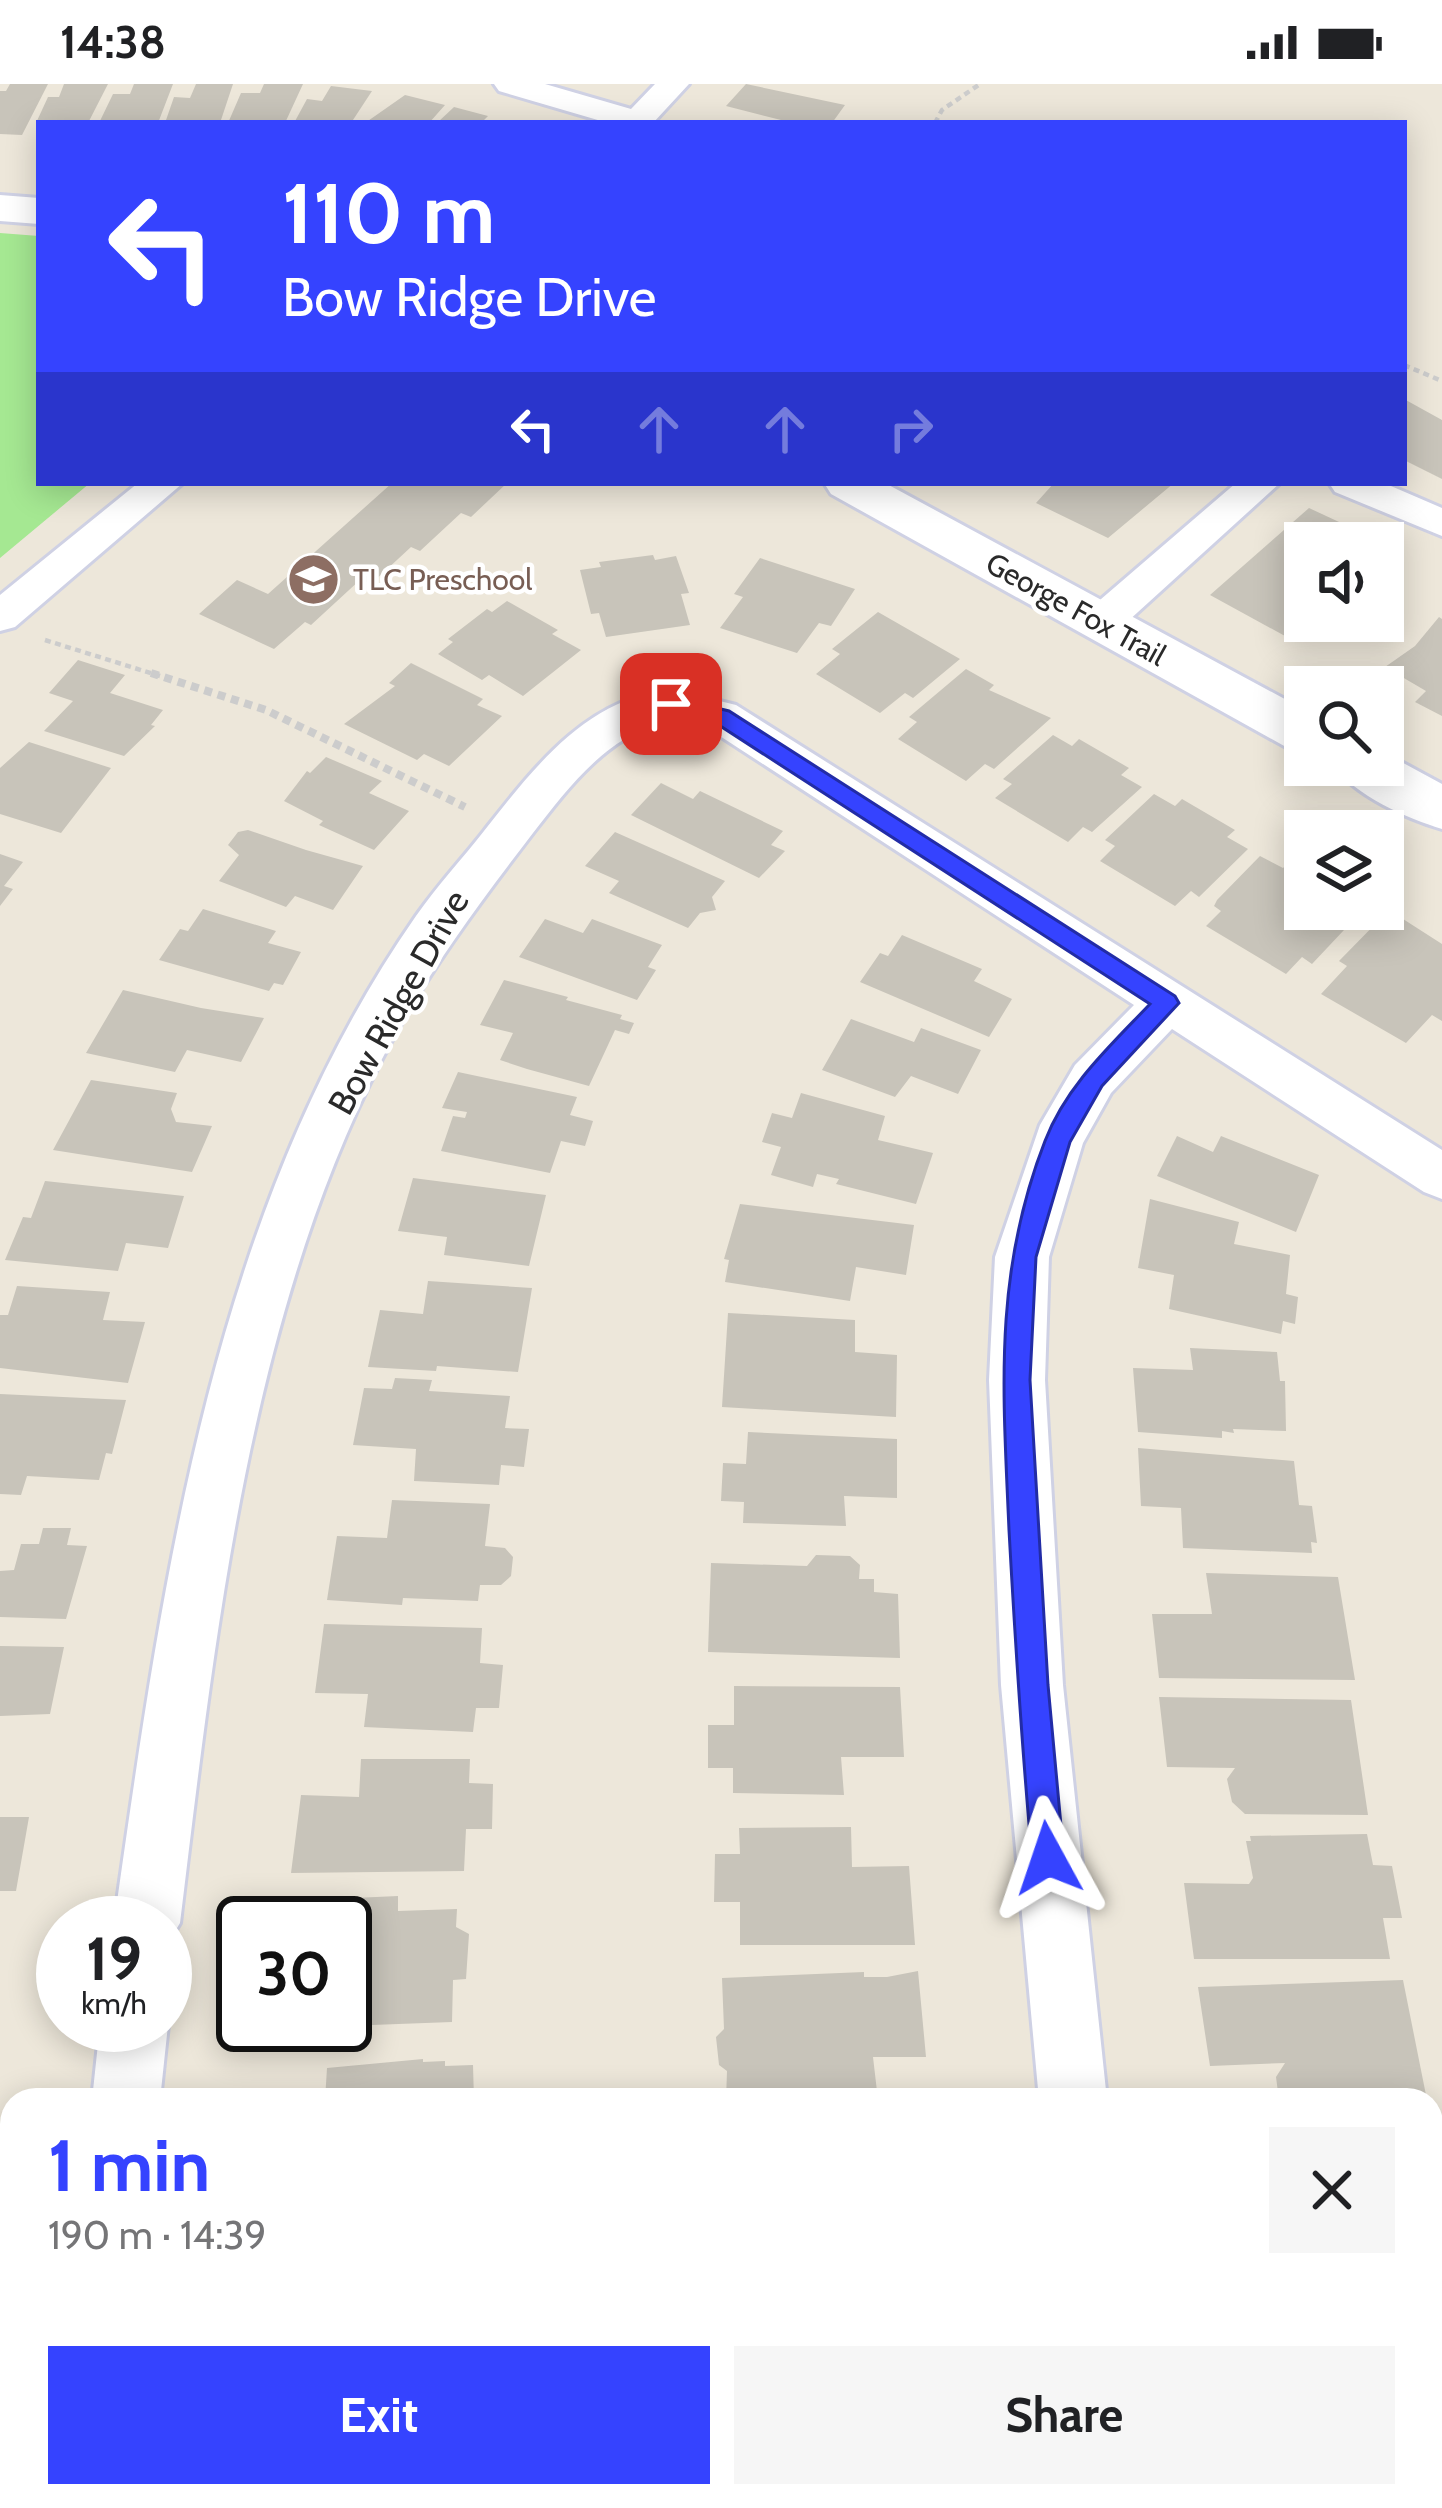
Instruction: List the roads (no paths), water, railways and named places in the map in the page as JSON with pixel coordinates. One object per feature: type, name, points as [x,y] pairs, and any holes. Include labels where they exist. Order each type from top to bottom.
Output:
[{"type":"street","points":[[511,84],[631,120]]},
{"type":"street","points":[[638,120],[673,84]]},
{"type":"street","points":[[0,208],[36,211]]},
{"type":"street","points":[[16,626],[160,486]]},
{"type":"street","name":"George Fox Trail","points":[[853,486],[1284,722]]},
{"type":"street","points":[[1101,622],[1257,486]]},
{"type":"street","points":[[1356,486],[1442,523]]},
{"type":"street","name":"Bow Ridge Drive","points":[[150,1896],[169,1750],[221,1460],[281,1238],[349,1076],[404,976],[465,883],[576,754],[638,711],[671,704],[721,716],[1442,1177]]},
{"type":"street","points":[[1400,786],[1442,809]]},
{"type":"street","points":[[1071,2088],[1032,1685],[1016,1380],[1022,1257],[1058,1140],[1094,1079],[1166,1003]]},
{"type":"street","points":[[127,2088],[131,2052]]},
{"type":"place","name":"TLC Preschool","points":[[314,579]]}]
